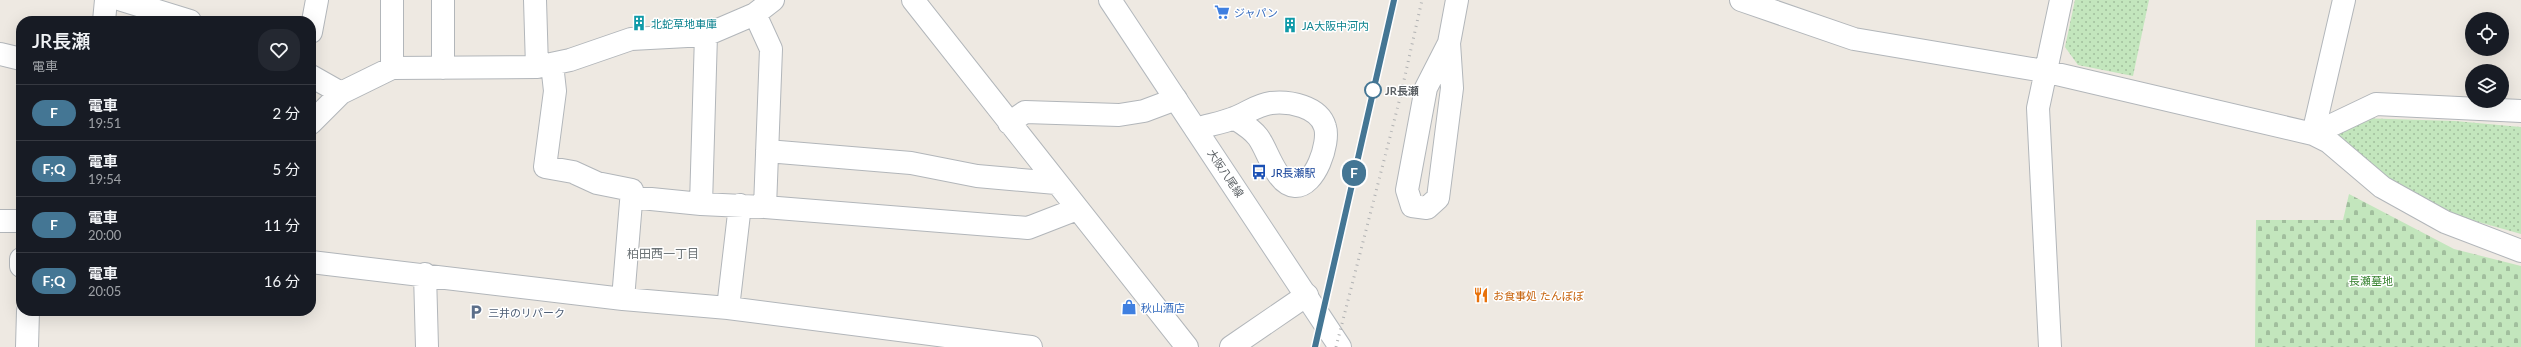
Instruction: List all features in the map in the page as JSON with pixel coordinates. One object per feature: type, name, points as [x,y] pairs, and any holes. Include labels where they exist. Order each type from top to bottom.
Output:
[{"type":"street","points":[[104,16],[106,0]]},
{"type":"street","points":[[122,0],[174,16]]},
{"type":"street","points":[[314,16],[317,0]]},
{"type":"street","points":[[392,0],[392,68]]},
{"type":"street","points":[[443,0],[443,68]]},
{"type":"street","points":[[535,0],[545,65],[556,91],[545,167],[573,172],[597,183],[632,190],[623,299]]},
{"type":"street","points":[[316,118],[341,93],[392,68],[545,65],[570,60],[631,39],[706,35],[755,14],[773,0]]},
{"type":"street","points":[[913,0],[1187,347]]},
{"type":"street","name":"大阪八尾線","points":[[1110,0],[1307,295],[1340,347]]},
{"type":"street","points":[[1448,43],[1452,88],[1438,198],[1427,208],[1412,206],[1407,190],[1426,88],[1448,43],[1457,0]]},
{"type":"street","points":[[1741,0],[1854,39],[2044,71],[2313,134],[2329,142],[2382,187],[2439,219],[2521,251]]},
{"type":"street","points":[[2050,347],[2038,108],[2044,71],[2061,0]]},
{"type":"street","points":[[2313,134],[2344,0]]},
{"type":"street","points":[[755,14],[771,49],[764,207]]},
{"type":"street","points":[[701,204],[706,35]]},
{"type":"street","points":[[0,54],[16,58]]},
{"type":"street","points":[[316,79],[341,93]]},
{"type":"street","points":[[1009,123],[1025,112],[1118,116],[1144,112],[1176,99]]},
{"type":"street","points":[[2313,134],[2376,104],[2521,111]]},
{"type":"street","points":[[1196,129],[1234,118]]},
{"type":"street","points":[[767,151],[911,163],[977,176],[1056,183]]},
{"type":"street","points":[[631,197],[701,204],[740,205],[1028,228],[1077,209]]},
{"type":"street","points":[[728,308],[740,205]]},
{"type":"street","points":[[0,221],[16,221]]},
{"type":"street","points":[[316,263],[425,274],[623,299],[728,308],[1031,347]]},
{"type":"street","points":[[425,274],[427,347]]},
{"type":"street","points":[[1231,347],[1307,295]]},
{"type":"street","points":[[27,347],[28,316]]},
{"type":"green space","points":[[2075,0],[2149,0],[2133,76],[2078,65],[2065,47]]},
{"type":"green space","points":[[2358,118],[2455,121],[2521,127],[2521,234],[2461,217],[2391,181],[2339,140],[2335,133]]},
{"type":"green space","name":"長瀬墓地","points":[[2349,194],[2454,249],[2521,266],[2521,347],[2255,347],[2256,220],[2343,220]]},
{"type":"railway","points":[[1315,347],[1394,0]]},
{"type":"railway","points":[[1336,347],[1400,98],[1422,0]]},
{"type":"train","name":"F","points":[[1315,347],[1372,91],[1394,0]]},
{"type":"place","name":"ジャパン","points":[[1222,12]]},
{"type":"place","name":"北蛇草地車庫","points":[[639,23]]},
{"type":"place","name":"JA大阪中河内","points":[[1290,25]]},
{"type":"place","name":"JR長瀬","points":[[1373,90]]},
{"type":"place","name":"JR長瀬駅","points":[[1259,172]]},
{"type":"place","name":"お食事処 たんぽぽ","points":[[1481,295]]},
{"type":"place","name":"秋山酒店","points":[[1129,307]]},
{"type":"place","name":"三井のリパーク","points":[[476,312]]},
{"type":"district","name":"柏田西一丁目","points":[[663,253]]}]
